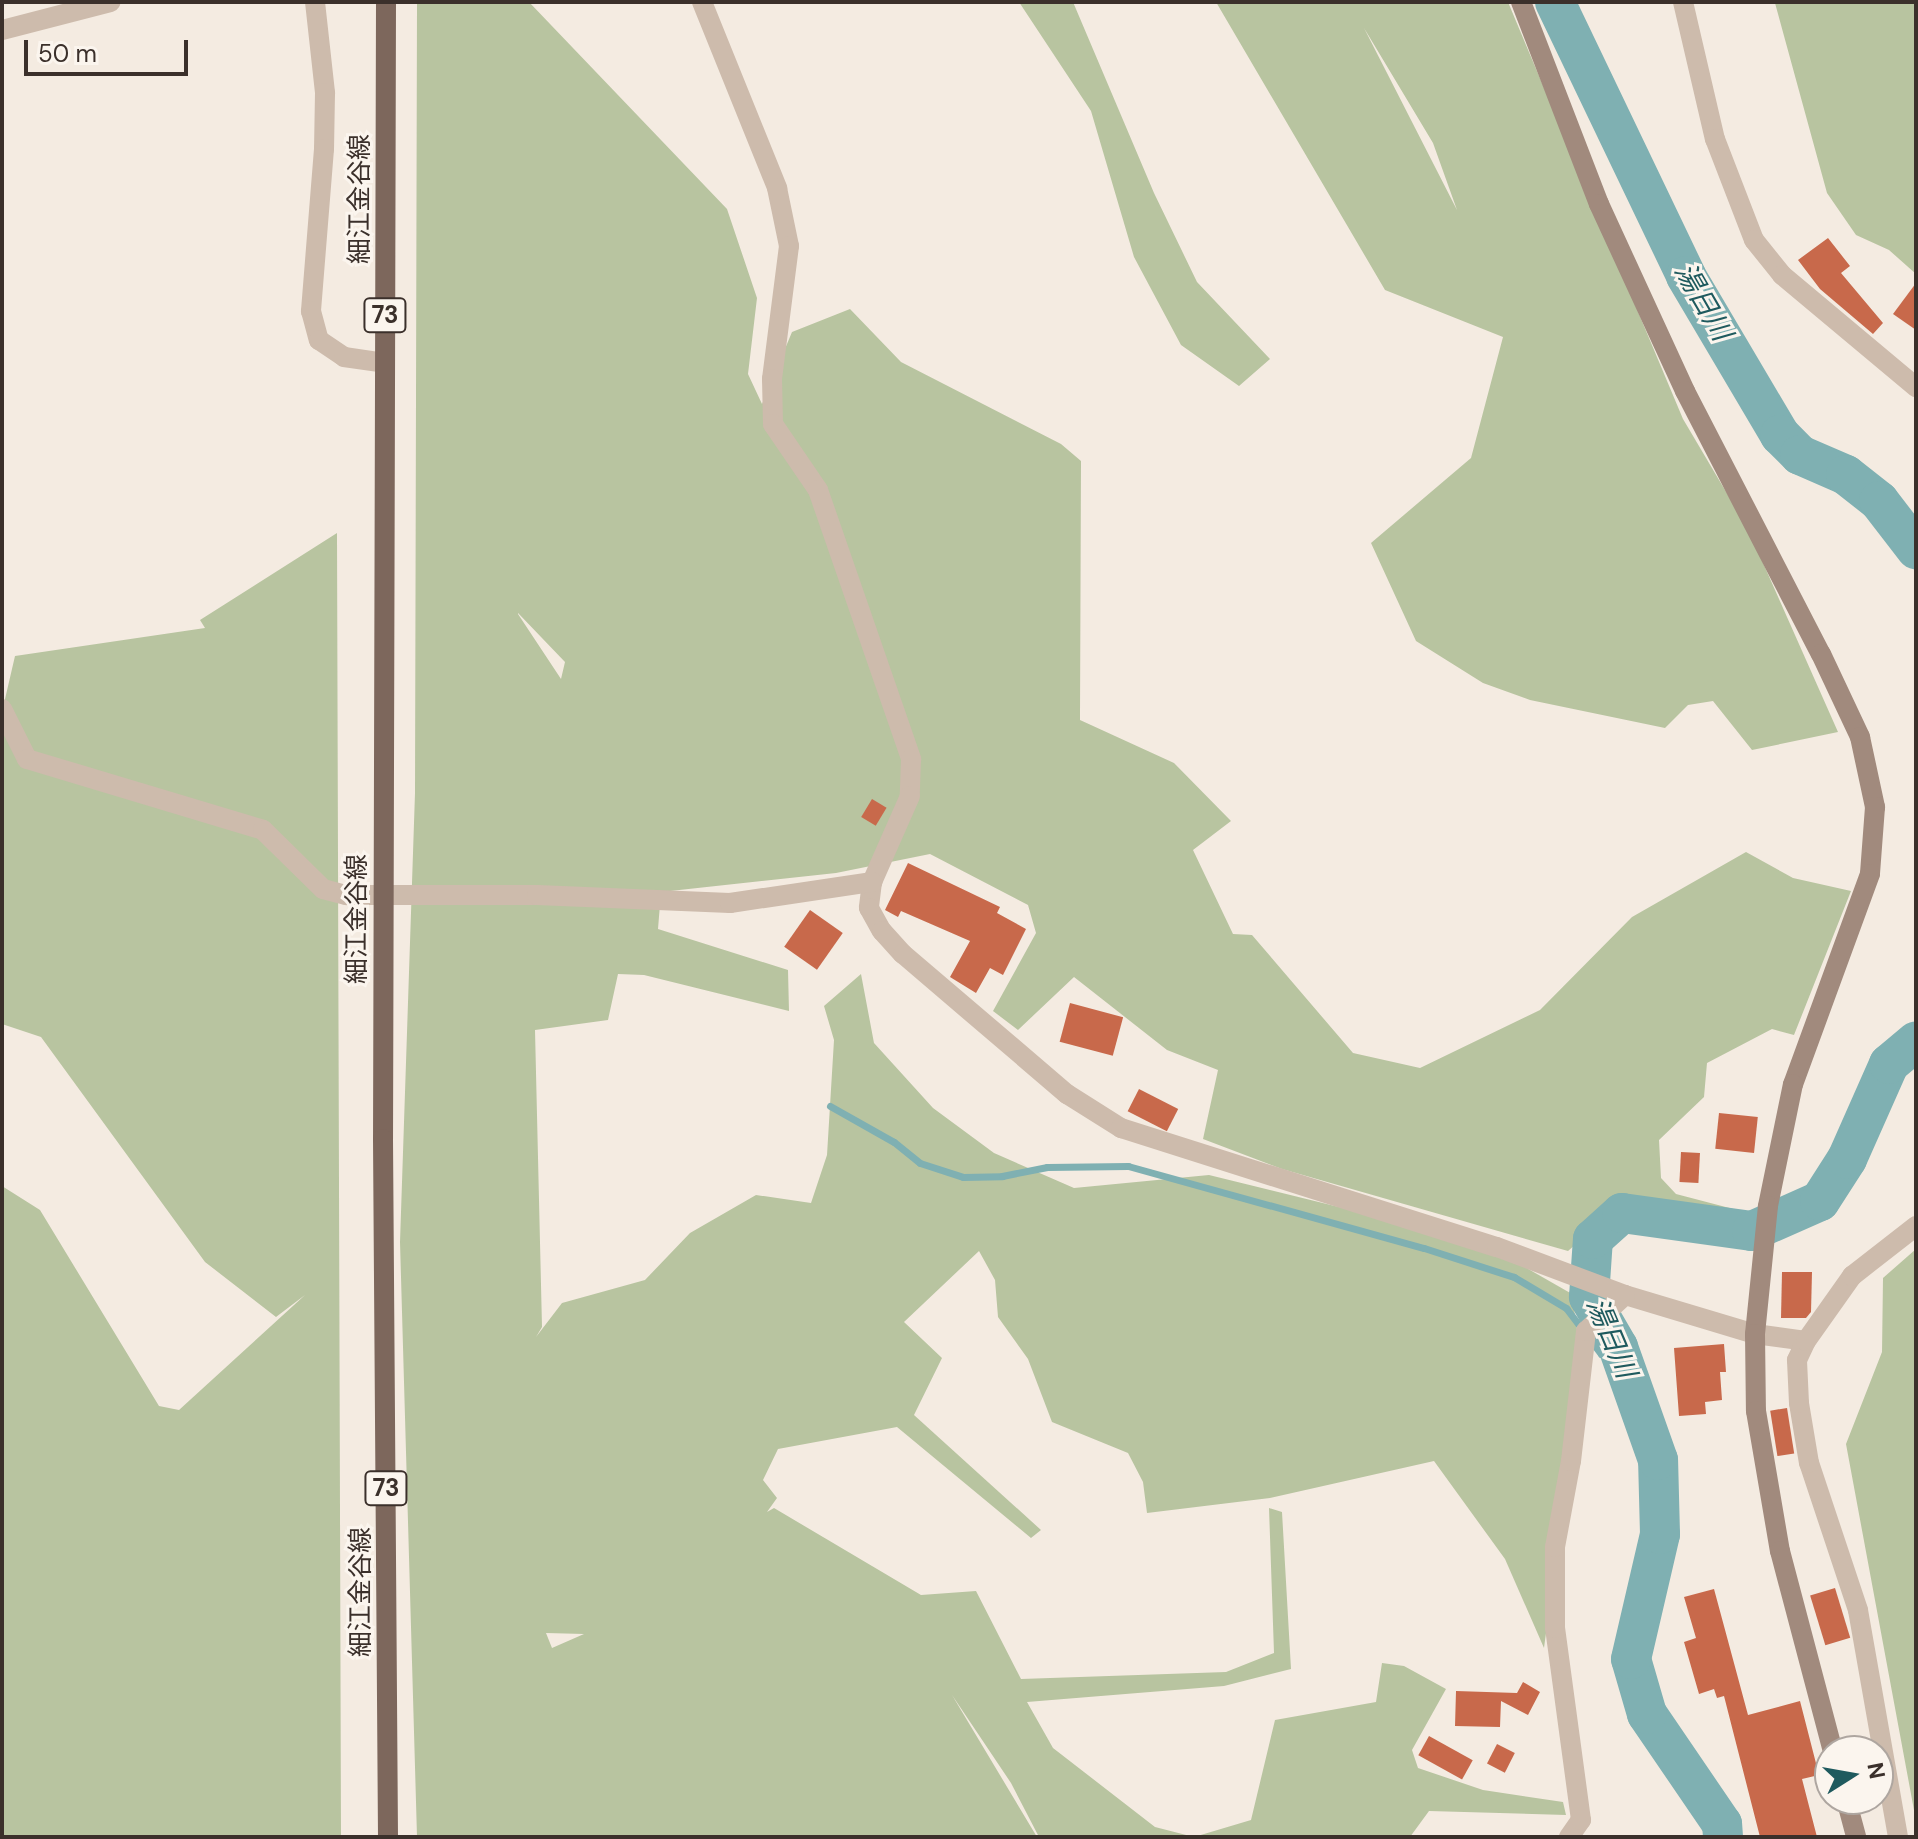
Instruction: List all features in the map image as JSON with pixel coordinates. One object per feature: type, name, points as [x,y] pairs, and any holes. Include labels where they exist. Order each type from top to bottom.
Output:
[{"type":"main road","name":"細江金谷線","points":[[386,2],[383,1139],[388,1837]]},
{"type":"street","points":[[2,30],[50,8],[110,2]]},
{"type":"street","points":[[315,2],[325,93],[324,149],[311,311],[319,340],[344,357],[385,363]]},
{"type":"street","points":[[702,2],[777,188],[789,246],[772,379],[773,424],[818,490],[911,759],[910,796],[872,882],[869,908],[882,931],[903,954],[1067,1094],[1121,1128],[1497,1247],[1625,1295],[1755,1334],[1806,1341]]},
{"type":"street","points":[[1521,2],[1599,204],[1671,362],[1821,654],[1860,737],[1875,807],[1870,874],[1793,1084],[1768,1206],[1755,1334],[1756,1411],[1780,1551],[1829,1735]]},
{"type":"street","points":[[1683,2],[1715,139],[1754,240],[1782,275],[1916,387]]},
{"type":"street","points":[[2,709],[27,759],[263,830],[323,889],[346,895],[537,895],[730,903],[872,882]]},
{"type":"street","points":[[1898,1837],[1858,1610],[1809,1463],[1799,1403],[1797,1360],[1806,1341],[1852,1276],[1916,1226]]},
{"type":"street","points":[[1569,1837],[1581,1820],[1555,1628],[1555,1547],[1571,1461],[1586,1331],[1625,1295]]},
{"type":"street","points":[[1850,1815],[1856,1837]]},
{"type":"green space","points":[[417,2],[529,2],[727,209],[757,298],[748,374],[762,404],[792,332],[850,309],[901,362],[1061,444],[1081,461],[1080,720],[1174,763],[1231,821],[1193,850],[1233,934],[1252,935],[1353,1053],[1420,1068],[1540,1010],[1632,917],[1746,852],[1793,878],[1851,891],[1794,1035],[1772,1029],[1707,1063],[1704,1097],[1659,1140],[1661,1178],[1676,1194],[1741,1211],[1722,1219],[1616,1209],[1568,1251],[1282,1169],[1203,1139],[1218,1070],[1167,1050],[1074,977],[1018,1030],[993,1011],[1036,933],[1028,905],[930,854],[836,873],[661,892],[658,929],[788,970],[789,1011],[644,975],[618,974],[608,1020],[535,1030],[542,1327],[536,1337],[562,1303],[645,1280],[690,1233],[756,1195],[811,1203],[827,1155],[834,1040],[824,1006],[861,974],[874,1043],[933,1108],[994,1153],[1074,1188],[1209,1175],[1481,1242],[1572,1294],[1582,1366],[1544,1648],[1505,1559],[1434,1461],[1270,1498],[1147,1513],[1143,1482],[1128,1453],[1052,1422],[1028,1359],[998,1317],[995,1280],[979,1251],[904,1322],[942,1358],[914,1415],[1041,1530],[1031,1538],[897,1427],[778,1449],[763,1480],[777,1498],[767,1512],[774,1508],[921,1595],[976,1591],[1021,1679],[1226,1672],[1274,1653],[1269,1508],[1282,1512],[1291,1669],[1224,1686],[1027,1702],[1053,1748],[1155,1827],[1194,1837],[1039,1837],[1011,1783],[952,1695],[1037,1837],[417,1837],[400,1242],[415,793]],"holes":[[[518,614],[565,662],[561,679]],[[546,1633],[584,1634],[552,1648]]]},
{"type":"green space","points":[[1019,2],[1073,2],[1154,193],[1197,282],[1270,359],[1239,386],[1181,345],[1134,257],[1091,111]]},
{"type":"green space","points":[[1216,2],[1508,2],[1683,419],[1748,529],[1838,732],[1752,750],[1713,701],[1688,705],[1665,728],[1530,700],[1483,683],[1416,641],[1371,543],[1471,458],[1503,337],[1385,290]],"holes":[[[1364,28],[1433,143],[1457,210]]]},
{"type":"green space","points":[[1916,2],[1916,274],[1889,250],[1856,235],[1827,193],[1775,3]]},
{"type":"green space","points":[[337,533],[341,1837],[2,1837],[2,1186],[40,1210],[159,1406],[179,1410],[305,1295],[276,1317],[205,1262],[41,1037],[2,1024],[2,712],[15,656],[205,628],[200,620]]},
{"type":"green space","points":[[1916,1249],[1916,1821],[1846,1444],[1882,1352],[1883,1278]]},
{"type":"green space","points":[[1382,1663],[1404,1666],[1446,1689],[1412,1750],[1418,1768],[1483,1790],[1563,1802],[1566,1815],[1429,1811],[1410,1837],[1194,1837],[1251,1820],[1275,1720],[1376,1702]]},
{"type":"building","points":[[1828,238],[1850,266],[1841,273],[1883,323],[1873,334],[1820,289],[1798,260]]},
{"type":"building","points":[[1916,283],[1916,330],[1893,314]]},
{"type":"building","points":[[872,799],[887,808],[876,826],[861,817]]},
{"type":"building","points":[[908,863],[1000,907],[997,913],[1026,929],[1003,975],[990,968],[976,993],[950,977],[970,941],[901,911],[898,917],[885,910]]},
{"type":"building","points":[[810,910],[843,933],[817,970],[784,947]]},
{"type":"building","points":[[1070,1003],[1123,1017],[1113,1056],[1060,1042]]},
{"type":"building","points":[[1139,1089],[1178,1109],[1167,1131],[1128,1111]]},
{"type":"building","points":[[1719,1113],[1758,1117],[1754,1153],[1715,1149]]},
{"type":"building","points":[[1681,1152],[1700,1153],[1698,1183],[1679,1182]]},
{"type":"building","points":[[1782,1272],[1812,1272],[1811,1312],[1806,1318],[1781,1318]]},
{"type":"building","points":[[1724,1344],[1726,1372],[1720,1372],[1722,1400],[1705,1402],[1706,1414],[1679,1416],[1674,1348]]},
{"type":"building","points":[[1787,1408],[1794,1453],[1777,1456],[1770,1411]]},
{"type":"building","points":[[1835,1588],[1850,1638],[1825,1645],[1810,1596]]},
{"type":"building","points":[[1714,1589],[1748,1715],[1800,1701],[1814,1756],[1814,1776],[1802,1779],[1817,1837],[1760,1837],[1724,1696],[1717,1698],[1714,1689],[1699,1694],[1684,1642],[1696,1638],[1684,1597]]},
{"type":"building","points":[[1523,1682],[1540,1692],[1528,1715],[1501,1701],[1500,1727],[1455,1726],[1456,1691],[1517,1693]]},
{"type":"building","points":[[1429,1736],[1473,1760],[1462,1779],[1418,1755]]},
{"type":"building","points":[[1497,1744],[1515,1753],[1505,1773],[1487,1764]]},
{"type":"waterway","name":"湯日川","points":[[1555,2],[1686,276],[1780,435],[1800,455],[1846,475],[1879,501],[1916,549]]},
{"type":"waterway","name":"湯日川","points":[[1723,1837],[1722,1824],[1647,1714],[1631,1659],[1660,1534],[1658,1460],[1618,1347],[1589,1297],[1593,1239],[1622,1213],[1752,1231],[1820,1201],[1847,1159],[1889,1064],[1916,1041]]},
{"type":"waterway","points":[[830,1106],[894,1142],[920,1163],[963,1177],[1002,1176],[1047,1167],[1128,1166],[1424,1248],[1514,1277],[1566,1308],[1601,1354],[1618,1347]]}]
